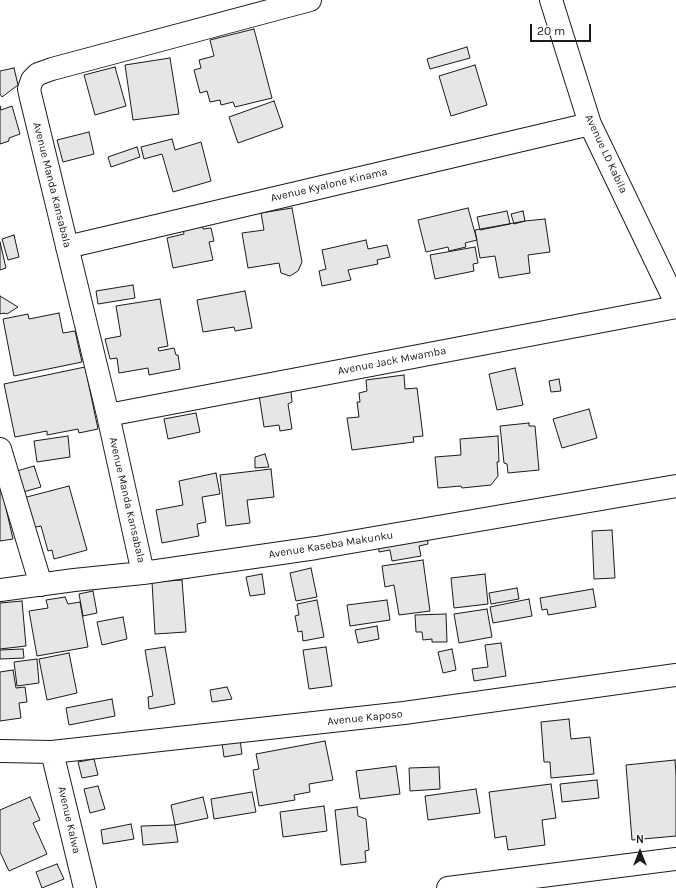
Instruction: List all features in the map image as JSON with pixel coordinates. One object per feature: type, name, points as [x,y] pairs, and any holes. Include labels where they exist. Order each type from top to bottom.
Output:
[{"type":"street","name":"Avenue Manda Kansabala","points":[[143,573],[108,415],[29,89],[32,80],[38,74],[52,69],[310,0]]},
{"type":"street","name":"Avenue LD Kabila","points":[[551,0],[590,124],[676,303]]},
{"type":"street","name":"Avenue Kyalone Kinama","points":[[67,247],[590,124]]},
{"type":"street","name":"Avenue Jack Mwamba","points":[[108,415],[676,307]]},
{"type":"street","points":[[0,449],[41,585]]},
{"type":"street","name":"Avenue Kaseba Makunku","points":[[0,590],[143,573],[316,548],[669,487]]},
{"type":"street","name":"Avenue Kaposo","points":[[0,751],[52,752],[404,713],[676,675]]},
{"type":"street","name":"Avenue Kalwa","points":[[52,752],[85,888]]},
{"type":"street","points":[[448,888],[676,859]]},
{"type":"building","points":[[254,29],[272,98],[235,107],[233,102],[221,105],[220,100],[210,102],[207,91],[200,93],[194,70],[201,68],[199,60],[214,56],[210,40]]},
{"type":"building","points":[[467,47],[470,58],[430,69],[427,59]]},
{"type":"building","points":[[170,58],[179,114],[133,120],[125,65]]},
{"type":"building","points":[[475,65],[487,105],[451,116],[439,76]]},
{"type":"building","points":[[115,67],[126,106],[95,115],[84,75]]},
{"type":"building","points":[[14,68],[18,85],[2,97],[0,94],[0,71]]},
{"type":"building","points":[[274,101],[283,127],[238,143],[229,117]]},
{"type":"building","points":[[0,106],[1,110],[12,106],[20,134],[9,138],[9,141],[0,144]]},
{"type":"building","points":[[89,132],[94,154],[63,162],[57,140]]},
{"type":"building","points":[[172,139],[175,150],[201,142],[211,181],[173,192],[162,154],[144,159],[141,147]]},
{"type":"building","points":[[137,147],[140,157],[111,167],[108,157]]},
{"type":"building","points":[[292,208],[302,262],[298,271],[290,276],[281,273],[279,263],[248,268],[242,233],[264,230],[261,213]]},
{"type":"building","points":[[468,208],[477,240],[465,243],[466,247],[449,251],[448,247],[426,252],[418,220]]},
{"type":"building","points":[[507,211],[510,224],[480,230],[477,217]]},
{"type":"building","points":[[523,211],[525,221],[514,224],[511,214]]},
{"type":"building","points":[[545,219],[550,252],[528,255],[530,273],[499,278],[495,256],[480,258],[475,230]]},
{"type":"building","points":[[202,225],[203,229],[211,228],[214,241],[209,242],[213,260],[173,268],[167,238],[184,234],[183,229]]},
{"type":"building","points":[[14,235],[19,257],[8,260],[2,239]]},
{"type":"building","points":[[366,240],[368,249],[387,245],[390,257],[377,260],[378,264],[348,270],[351,280],[322,286],[319,271],[326,269],[322,250]]},
{"type":"building","points":[[0,242],[6,268],[0,270]]},
{"type":"building","points":[[475,247],[478,263],[473,264],[474,271],[435,279],[430,255]]},
{"type":"building","points":[[133,285],[135,298],[98,304],[96,291]]},
{"type":"building","points":[[245,291],[252,328],[235,331],[234,327],[203,332],[197,300]]},
{"type":"building","points":[[0,296],[18,307],[7,314],[0,314]]},
{"type":"building","points":[[160,299],[168,346],[158,348],[159,351],[174,348],[176,355],[178,355],[180,369],[149,375],[148,368],[119,373],[117,358],[110,359],[105,339],[121,336],[116,306]]},
{"type":"building","points":[[59,313],[63,333],[75,331],[82,362],[14,376],[3,319],[28,314],[29,319]]},
{"type":"building","points":[[85,367],[98,429],[79,433],[78,429],[47,435],[47,431],[15,437],[4,384]]},
{"type":"building","points":[[515,368],[523,405],[497,410],[489,374]]},
{"type":"building","points":[[404,375],[405,389],[417,388],[423,436],[413,437],[414,442],[352,450],[347,418],[359,417],[357,402],[360,402],[359,393],[367,391],[366,380]]},
{"type":"building","points":[[559,379],[561,391],[551,392],[549,381]]},
{"type":"building","points":[[291,391],[292,402],[288,404],[292,429],[280,431],[279,425],[264,427],[259,395]]},
{"type":"building","points":[[589,409],[597,438],[562,448],[553,419]]},
{"type":"building","points":[[196,413],[200,432],[168,439],[164,419]]},
{"type":"building","points":[[529,423],[529,426],[535,426],[539,470],[508,473],[507,464],[504,463],[500,426]]},
{"type":"building","points":[[68,436],[70,457],[37,462],[34,441]]},
{"type":"building","points":[[498,436],[498,476],[491,485],[462,488],[461,486],[438,488],[435,457],[461,455],[460,439]]},
{"type":"building","points":[[265,454],[269,467],[255,468],[255,457]]},
{"type":"building","points":[[34,466],[41,487],[23,492],[17,471]]},
{"type":"building","points":[[271,469],[274,497],[247,500],[250,523],[226,526],[220,475]]},
{"type":"building","points":[[216,473],[220,494],[202,497],[206,522],[197,524],[199,536],[162,543],[156,510],[183,505],[179,481]]},
{"type":"building","points":[[0,482],[13,539],[0,541]]},
{"type":"building","points":[[69,486],[87,550],[54,559],[52,550],[48,551],[41,526],[31,528],[23,498]]},
{"type":"building","points":[[612,530],[615,578],[594,579],[592,531]]},
{"type":"building","points":[[427,533],[428,544],[419,546],[421,556],[392,561],[390,550],[379,552],[378,541]]},
{"type":"building","points":[[423,560],[430,611],[399,615],[394,585],[385,587],[382,566]]},
{"type":"building","points":[[311,568],[317,597],[296,601],[290,573]]},
{"type":"building","points":[[262,574],[265,594],[250,596],[246,577]]},
{"type":"building","points":[[485,574],[488,604],[454,608],[451,578]]},
{"type":"building","points":[[182,580],[186,632],[155,634],[152,582]]},
{"type":"building","points":[[517,588],[519,599],[491,604],[489,593]]},
{"type":"building","points":[[593,589],[596,607],[548,615],[547,609],[542,610],[540,598]]},
{"type":"building","points":[[93,591],[97,613],[83,616],[79,594]]},
{"type":"building","points":[[65,597],[68,604],[80,602],[88,647],[37,656],[29,611],[48,608],[46,600]]},
{"type":"building","points":[[529,599],[532,616],[493,623],[490,607]]},
{"type":"building","points":[[317,600],[324,637],[303,641],[302,631],[298,632],[295,616],[299,615],[297,604]]},
{"type":"building","points":[[387,600],[390,620],[350,626],[347,605]]},
{"type":"building","points":[[22,601],[26,646],[0,649],[0,603]]},
{"type":"building","points":[[487,609],[492,637],[459,643],[454,614]]},
{"type":"building","points":[[446,614],[447,642],[432,642],[432,639],[423,640],[422,632],[416,632],[415,615]]},
{"type":"building","points":[[123,617],[127,639],[102,645],[97,622]]},
{"type":"building","points":[[377,626],[379,639],[358,643],[355,630]]},
{"type":"building","points":[[501,643],[506,676],[474,681],[472,669],[488,667],[485,645]]},
{"type":"building","points":[[165,647],[175,704],[149,709],[148,697],[153,696],[145,650]]},
{"type":"building","points":[[326,647],[332,686],[309,689],[303,650]]},
{"type":"building","points":[[23,649],[24,658],[0,659],[0,650]]},
{"type":"building","points":[[452,649],[456,670],[443,673],[438,652]]},
{"type":"building","points":[[69,653],[77,693],[47,700],[39,659]]},
{"type":"building","points":[[37,659],[39,683],[17,686],[14,662]]},
{"type":"building","points":[[13,670],[16,688],[25,687],[27,702],[19,703],[21,718],[0,721],[0,672]]},
{"type":"building","points":[[227,687],[232,699],[212,702],[210,690]]},
{"type":"building","points":[[112,699],[115,716],[69,725],[66,708]]},
{"type":"building","points":[[569,719],[571,739],[590,737],[594,774],[551,778],[550,762],[544,762],[541,722]]},
{"type":"building","points":[[240,740],[242,754],[224,757],[222,743]]},
{"type":"building","points":[[325,741],[333,780],[309,784],[310,792],[294,795],[295,800],[259,806],[253,770],[259,769],[256,754]]},
{"type":"building","points":[[94,759],[98,775],[82,778],[78,762]]},
{"type":"building","points":[[675,760],[676,836],[632,840],[626,765]]},
{"type":"building","points":[[396,766],[400,794],[360,799],[356,771]]},
{"type":"building","points":[[439,767],[440,789],[410,791],[409,768]]},
{"type":"building","points":[[597,780],[599,798],[562,802],[560,784]]},
{"type":"building","points":[[551,784],[556,818],[542,820],[545,845],[508,850],[506,836],[495,838],[489,792]]},
{"type":"building","points":[[98,786],[105,809],[90,813],[84,789]]},
{"type":"building","points":[[476,789],[480,813],[428,820],[425,796]]},
{"type":"building","points":[[252,792],[256,812],[214,819],[211,799]]},
{"type":"building","points":[[30,797],[40,820],[33,823],[47,854],[9,871],[0,852],[0,810]]},
{"type":"building","points":[[203,797],[208,818],[175,825],[171,805]]},
{"type":"building","points":[[324,806],[327,831],[283,837],[280,812]]},
{"type":"building","points":[[357,807],[358,816],[366,819],[369,850],[365,851],[366,862],[341,865],[335,810]]},
{"type":"building","points":[[131,824],[134,839],[103,844],[101,830]]},
{"type":"building","points":[[175,825],[178,842],[143,845],[141,826]]},
{"type":"building","points":[[57,864],[64,879],[42,888],[36,872]]}]
